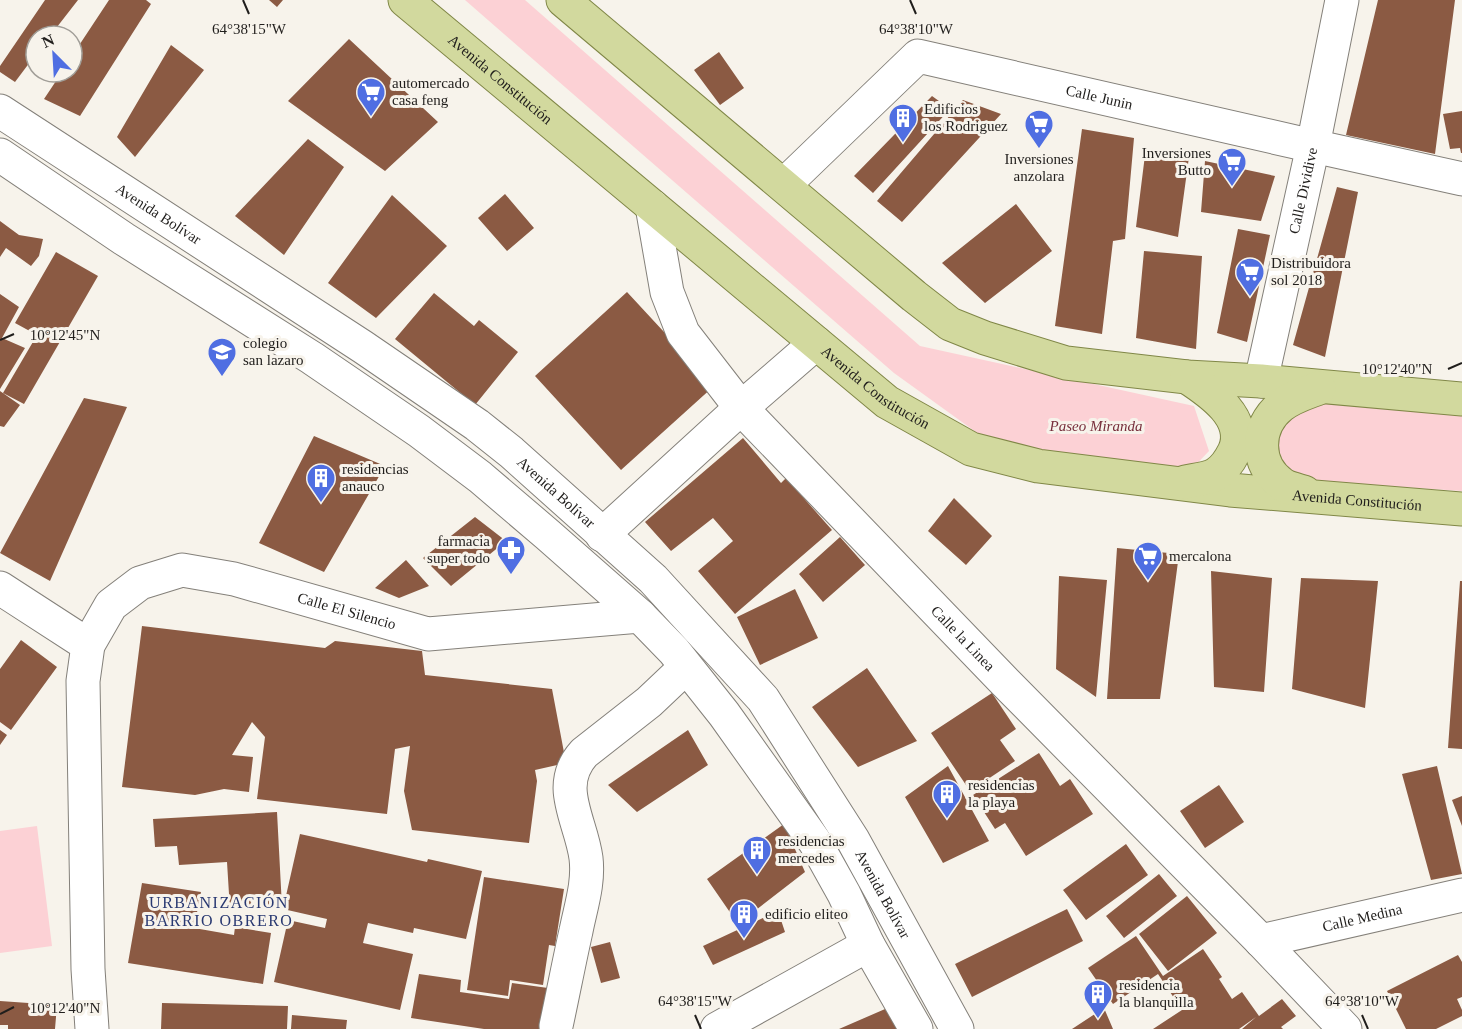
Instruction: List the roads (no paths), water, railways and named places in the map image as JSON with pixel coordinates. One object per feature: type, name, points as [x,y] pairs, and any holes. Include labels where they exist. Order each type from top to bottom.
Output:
[{"type":"main road","name":"Avenida Constitución","points":[[405,0],[887,402],[970,449],[1038,466],[1178,484],[1462,509]]},
{"type":"main road","points":[[563,0],[950,324],[984,338],[1066,363],[1187,377],[1261,381],[1462,399]]},
{"type":"main road","points":[[1178,484],[1216,474],[1229,461],[1236,447],[1237,435],[1234,422],[1228,412],[1210,392],[1187,377]]},
{"type":"main road","points":[[1314,496],[1282,485],[1266,468],[1262,458],[1262,440],[1268,421],[1279,407],[1319,388]]},
{"type":"street","name":"Calle Dividive","points":[[1261,381],[1313,147],[1342,0]]},
{"type":"street","name":"Calle Junin","points":[[784,185],[918,56],[1462,179]]},
{"type":"street","name":"Avenida Bolívar","points":[[0,111],[363,347],[477,425],[511,452],[653,579],[763,699],[853,840],[957,1029]]},
{"type":"street","points":[[0,155],[124,239],[312,358],[419,431],[506,499],[640,616],[674,651],[724,714],[815,843],[844,894],[868,945],[916,1029]]},
{"type":"street","name":"Calle la Linea","points":[[652,206],[667,292],[683,333],[741,408],[1005,682],[1262,941],[1345,1029]]},
{"type":"street","points":[[602,535],[816,343]]},
{"type":"street","name":"Calle El Silencio","points":[[92,1029],[88,969],[84,681],[88,645],[111,605],[140,583],[182,570],[234,579],[428,634],[640,616]]},
{"type":"street","points":[[0,588],[88,645]]},
{"type":"street","points":[[556,1026],[586,882],[583,844],[568,787],[570,774],[575,763],[584,753],[649,702],[686,667]]},
{"type":"street","name":"Calle Medina","points":[[1262,941],[1462,894]]},
{"type":"street","points":[[717,1029],[868,945]]},
{"type":"place","name":"automercado casa feng","points":[[371,118]]},
{"type":"place","name":"Edificios los Rodriguez","points":[[903,144]]},
{"type":"place","name":"Inversiones anzolara","points":[[1039,150]]},
{"type":"place","name":"Inversiones Butto","points":[[1232,188]]},
{"type":"place","name":"Distribuidora sol 2018","points":[[1250,298]]},
{"type":"place","name":"colegio san lazaro","points":[[222,378]]},
{"type":"place","name":"residencias anauco","points":[[321,504]]},
{"type":"place","name":"farmacia super todo","points":[[511,576]]},
{"type":"place","name":"mercalona","points":[[1148,582]]},
{"type":"place","name":"residencias la playa","points":[[947,820]]},
{"type":"place","name":"residencias mercedes","points":[[757,876]]},
{"type":"place","name":"edificio eliteo","points":[[744,940]]},
{"type":"place","name":"residencia la blanquilla","points":[[1098,1020]]},
{"type":"district","name":"URBANIZACIÓN BARRIO OBRERO","points":[[219,911]]},
{"type":"park label","name":"Paseo Miranda","points":[[1096,426]]}]
